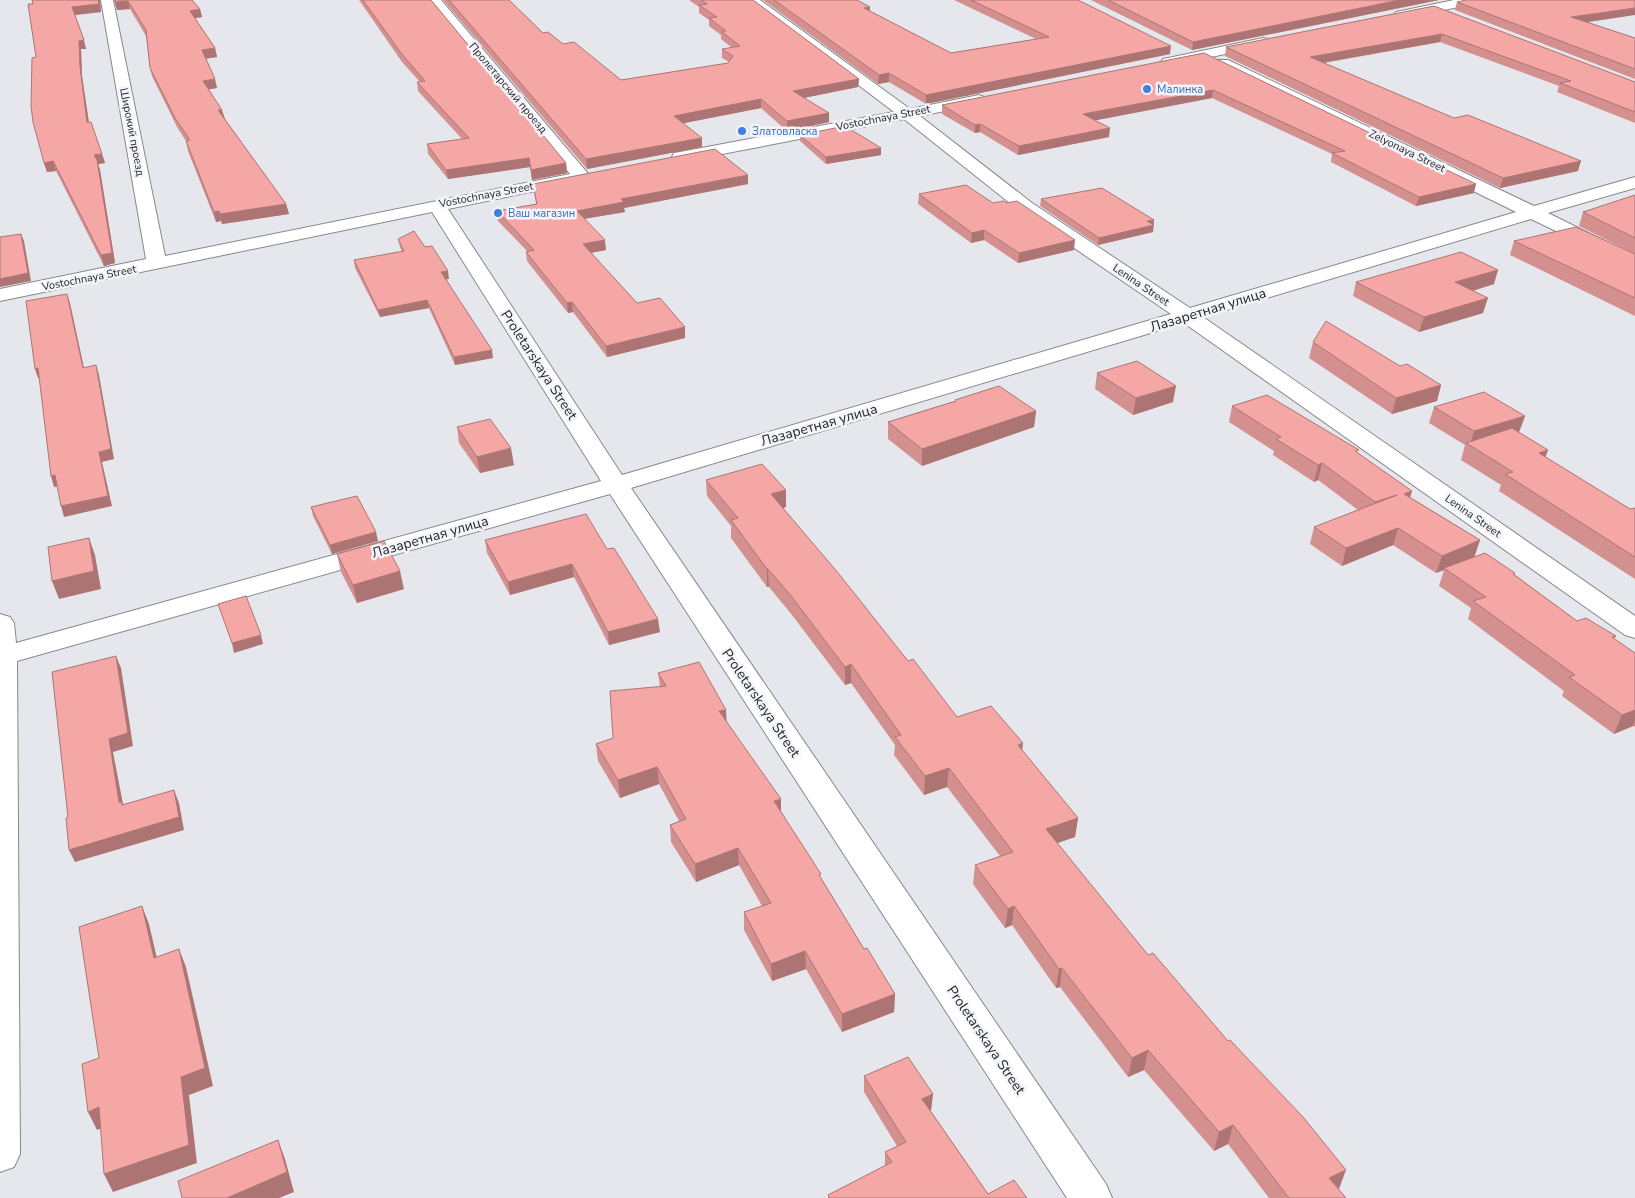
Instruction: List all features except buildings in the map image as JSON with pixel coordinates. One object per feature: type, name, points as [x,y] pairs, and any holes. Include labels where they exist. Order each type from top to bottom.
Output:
[{"type":"street","name":"Широкий проезд","points":[[107,0],[157,264]]},
{"type":"street","name":"Пролетарский проезд","points":[[434,0],[581,176]]},
{"type":"street","name":"Lenina Street","points":[[752,0],[907,114],[1026,207],[1188,316],[1635,629]]},
{"type":"street","points":[[1416,0],[1461,19]]},
{"type":"street","points":[[1386,18],[1473,0]]},
{"type":"street","points":[[1151,65],[1281,39]]},
{"type":"street","name":"Zelyonaya Street","points":[[1173,49],[1198,56],[1350,123],[1635,263]]},
{"type":"street","name":"Vostochnaya Street","points":[[668,160],[995,96]]},
{"type":"street","name":"Vostochnaya Street","points":[[0,296],[600,172]]},
{"type":"street","name":"Лазаретная улица","points":[[1,657],[616,485],[1635,182]]},
{"type":"street","name":"Proletarskaya Street","points":[[436,205],[616,485],[1091,1198]]},
{"type":"street","points":[[0,622],[0,1154]]},
{"type":"place","name":"Малинка","points":[[1147,89]]},
{"type":"place","name":"Златовласка","points":[[742,131]]},
{"type":"place","name":"Ваш магазин","points":[[498,213]]}]
